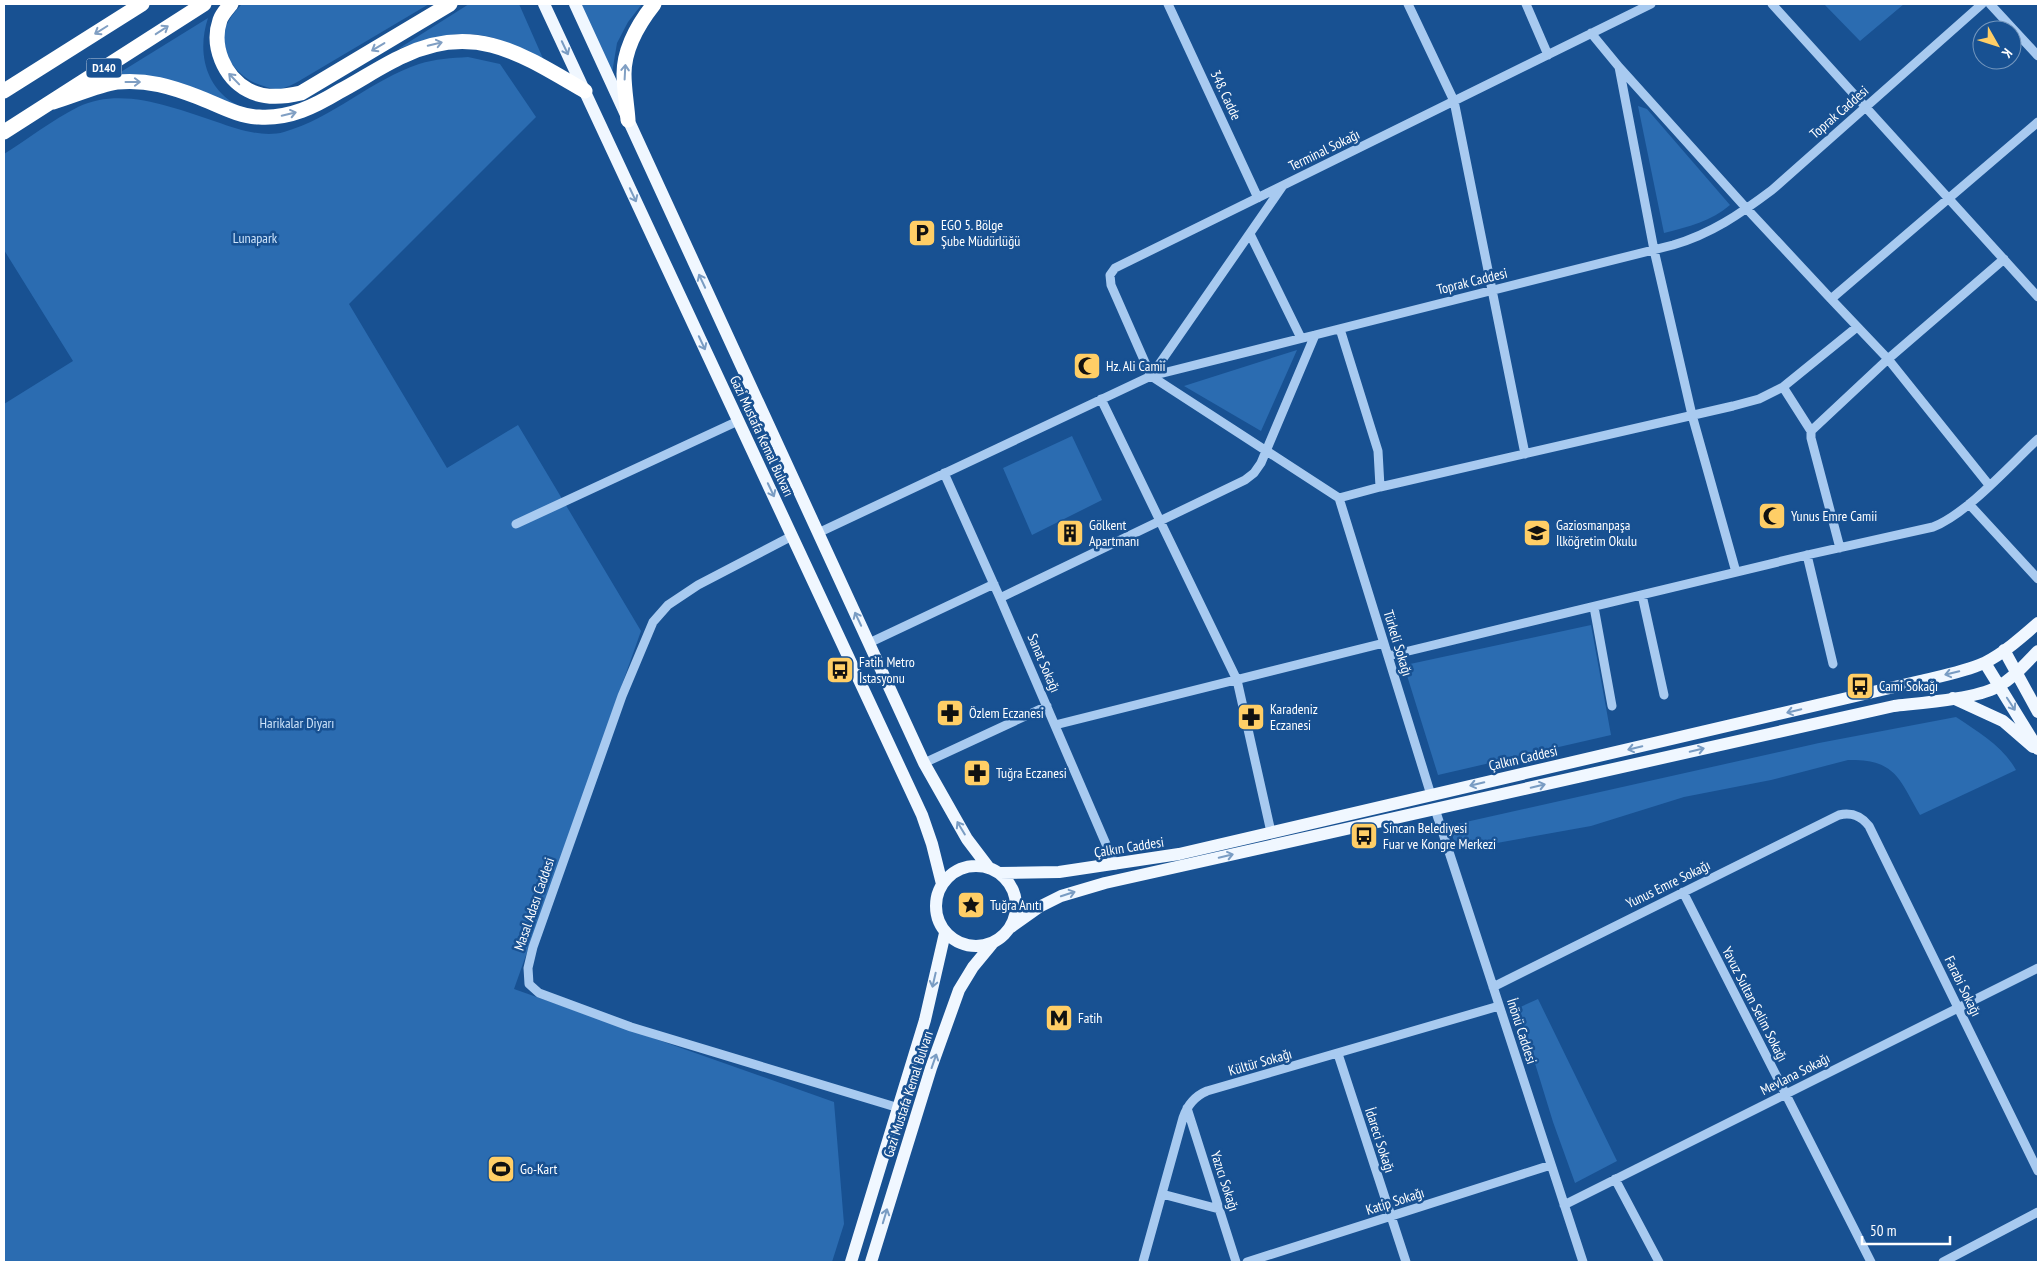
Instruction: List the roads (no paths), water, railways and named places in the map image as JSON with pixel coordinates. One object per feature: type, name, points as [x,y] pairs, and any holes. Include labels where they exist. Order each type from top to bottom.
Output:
[{"type":"highway","name":"D140","points":[[4,91],[142,4]]},
{"type":"highway","name":"D140","points":[[4,132],[204,4]]},
{"type":"highway","points":[[231,4],[221,18],[218,30],[218,52],[224,66],[234,81],[249,91],[284,97],[301,93],[450,4]]},
{"type":"highway","points":[[628,120],[624,73],[628,50],[644,17],[654,4]]},
{"type":"highway","points":[[52,102],[116,82],[152,82],[258,118],[286,116],[313,107],[403,56],[426,47],[463,40],[482,42],[509,50],[585,92]]},
{"type":"main road","name":"Gazi Mustafa Kemal Bulvarı","points":[[544,4],[922,815],[932,844],[942,884]]},
{"type":"main road","name":"Gazi Mustafa Kemal Bulvarı","points":[[575,4],[924,763],[967,839],[994,870]]},
{"type":"main road","name":"Çalkın Caddesi","points":[[994,870],[1059,872],[1179,854],[1962,671],[1985,663],[2038,623]]},
{"type":"main road","points":[[2004,650],[2038,712]]},
{"type":"main road","name":"Çalkın Caddesi","points":[[1011,927],[1039,907],[1062,896],[1105,882],[1894,706],[1953,698],[1991,690],[2017,673],[2038,651]]},
{"type":"main road","points":[[1985,663],[2038,751]]},
{"type":"main road","points":[[1953,698],[2003,721],[2038,751]]},
{"type":"main road","points":[[1431,795],[1435,809]]},
{"type":"main road","points":[[977,866],[994,870],[1011,886],[1016,903],[1016,914],[1011,927],[1003,937],[992,944],[979,947],[966,946],[955,941],[945,933],[939,922],[936,910],[936,897],[942,884],[951,874],[964,868],[977,866]]},
{"type":"main road","name":"Gazi Mustafa Kemal Bulvarı","points":[[851,1262],[925,1020],[945,933]]},
{"type":"main road","name":"Gazi Mustafa Kemal Bulvarı","points":[[871,1262],[958,990],[973,967],[992,944]]},
{"type":"street","name":"348. Cadde","points":[[1168,4],[1258,198]]},
{"type":"street","points":[[1408,4],[1454,101],[1525,454]]},
{"type":"street","points":[[1526,4],[1548,54]]},
{"type":"street","name":"Terminal Sokağı","points":[[1151,376],[1111,285],[1110,276],[1115,268],[1651,4]]},
{"type":"street","points":[[1772,4],[2038,297]]},
{"type":"street","name":"Toprak Caddesi","points":[[818,533],[1151,376],[1654,250],[1707,233],[1747,209],[1778,184],[1982,4]]},
{"type":"street","points":[[1990,4],[2038,56]]},
{"type":"street","points":[[1591,33],[1747,209],[1888,359],[1989,484]]},
{"type":"street","points":[[1619,66],[1654,250],[1692,415],[1736,572]]},
{"type":"street","points":[[1831,299],[2038,122]]},
{"type":"street","points":[[1284,185],[1151,376],[1338,498],[1759,398],[1783,388],[1858,327]]},
{"type":"street","points":[[1250,234],[1301,338]]},
{"type":"street","points":[[1811,431],[1888,359],[2004,259]]},
{"type":"street","points":[[1340,329],[1378,451],[1380,487]]},
{"type":"street","points":[[1000,598],[1245,480],[1254,473],[1267,451],[1316,335]]},
{"type":"street","points":[[1783,388],[1811,431],[1811,438],[1840,548]]},
{"type":"street","points":[[1101,399],[1237,680],[1271,832]]},
{"type":"street","points":[[516,524],[738,421]]},
{"type":"street","points":[[1388,656],[1736,572],[1933,528],[1969,504],[2038,439]]},
{"type":"street","name":"Sanat Sokağı","points":[[944,474],[1056,725],[1115,865]]},
{"type":"street","name":"Türkeli Sokağı","points":[[1338,498],[1431,795]]},
{"type":"street","points":[[1969,504],[2038,579]]},
{"type":"street","name":"Masal Adası Caddesi","points":[[792,536],[698,585],[668,605],[653,622],[622,696],[533,947],[528,968],[529,984],[539,993],[631,1027],[899,1108]]},
{"type":"street","points":[[1807,556],[1833,664]]},
{"type":"street","points":[[869,643],[994,584]]},
{"type":"street","points":[[1642,595],[1664,695]]},
{"type":"street","points":[[1594,607],[1612,706]]},
{"type":"street","points":[[1056,725],[1384,643]]},
{"type":"street","points":[[924,763],[1047,706]]},
{"type":"street","name":"İnönü Caddesi","points":[[1435,809],[1582,1262]]},
{"type":"street","name":"Yunus Emre Sokağı","points":[[1493,987],[1839,815],[1858,816]]},
{"type":"street","name":"Farabi Sokağı","points":[[1858,816],[1869,826],[2038,1171]]},
{"type":"street","name":"Yavuz Sultan Selim Sokağı","points":[[1683,892],[1871,1262]]},
{"type":"street","name":"Mevlana Sokağı","points":[[1564,1206],[2038,968]]},
{"type":"street","name":"Kültür Sokağı","points":[[1143,1262],[1179,1130],[1187,1108],[1196,1098],[1207,1091],[1499,1006]]},
{"type":"street","name":"İdareci Sokağı","points":[[1338,1054],[1406,1262]]},
{"type":"street","name":"Yazıcı Sokağı","points":[[1187,1108],[1236,1262]]},
{"type":"street","name":"Katip Sokağı","points":[[1247,1262],[1551,1165]]},
{"type":"street","points":[[1615,1179],[1659,1262]]},
{"type":"street","points":[[1162,1194],[1219,1209]]},
{"type":"street","points":[[1943,1262],[2038,1212]]},
{"type":"place","name":"EGO 5. Bölge Şube Müdürlüğü","points":[[922,233]]},
{"type":"place","name":"Hz. Ali Camii","points":[[1087,366]]},
{"type":"place","name":"Yunus Emre Camii","points":[[1772,516]]},
{"type":"place","name":"Gölkent Apartmanı","points":[[1070,533]]},
{"type":"place","name":"Gaziosmanpaşa İlköğretim Okulu","points":[[1537,533]]},
{"type":"place","name":"Fatih Metro İstasyonu","points":[[840,670]]},
{"type":"place","name":"Cami Sokağı","points":[[1860,686]]},
{"type":"place","name":"Özlem Eczanesi","points":[[950,713]]},
{"type":"place","name":"Karadeniz Eczanesi","points":[[1251,717]]},
{"type":"place","name":"Tuğra Eczanesi","points":[[977,773]]},
{"type":"place","name":"Sincan Belediyesi Fuar ve Kongre Merkezi","points":[[1364,836]]},
{"type":"place","name":"Tuğra Anıtı","points":[[971,905]]},
{"type":"place","name":"Fatih","points":[[1059,1018]]},
{"type":"place","name":"Go-Kart","points":[[501,1169]]},
{"type":"park label","name":"Lunapark","points":[[255,238]]},
{"type":"park label","name":"Harikalar Diyarı","points":[[297,723]]}]
